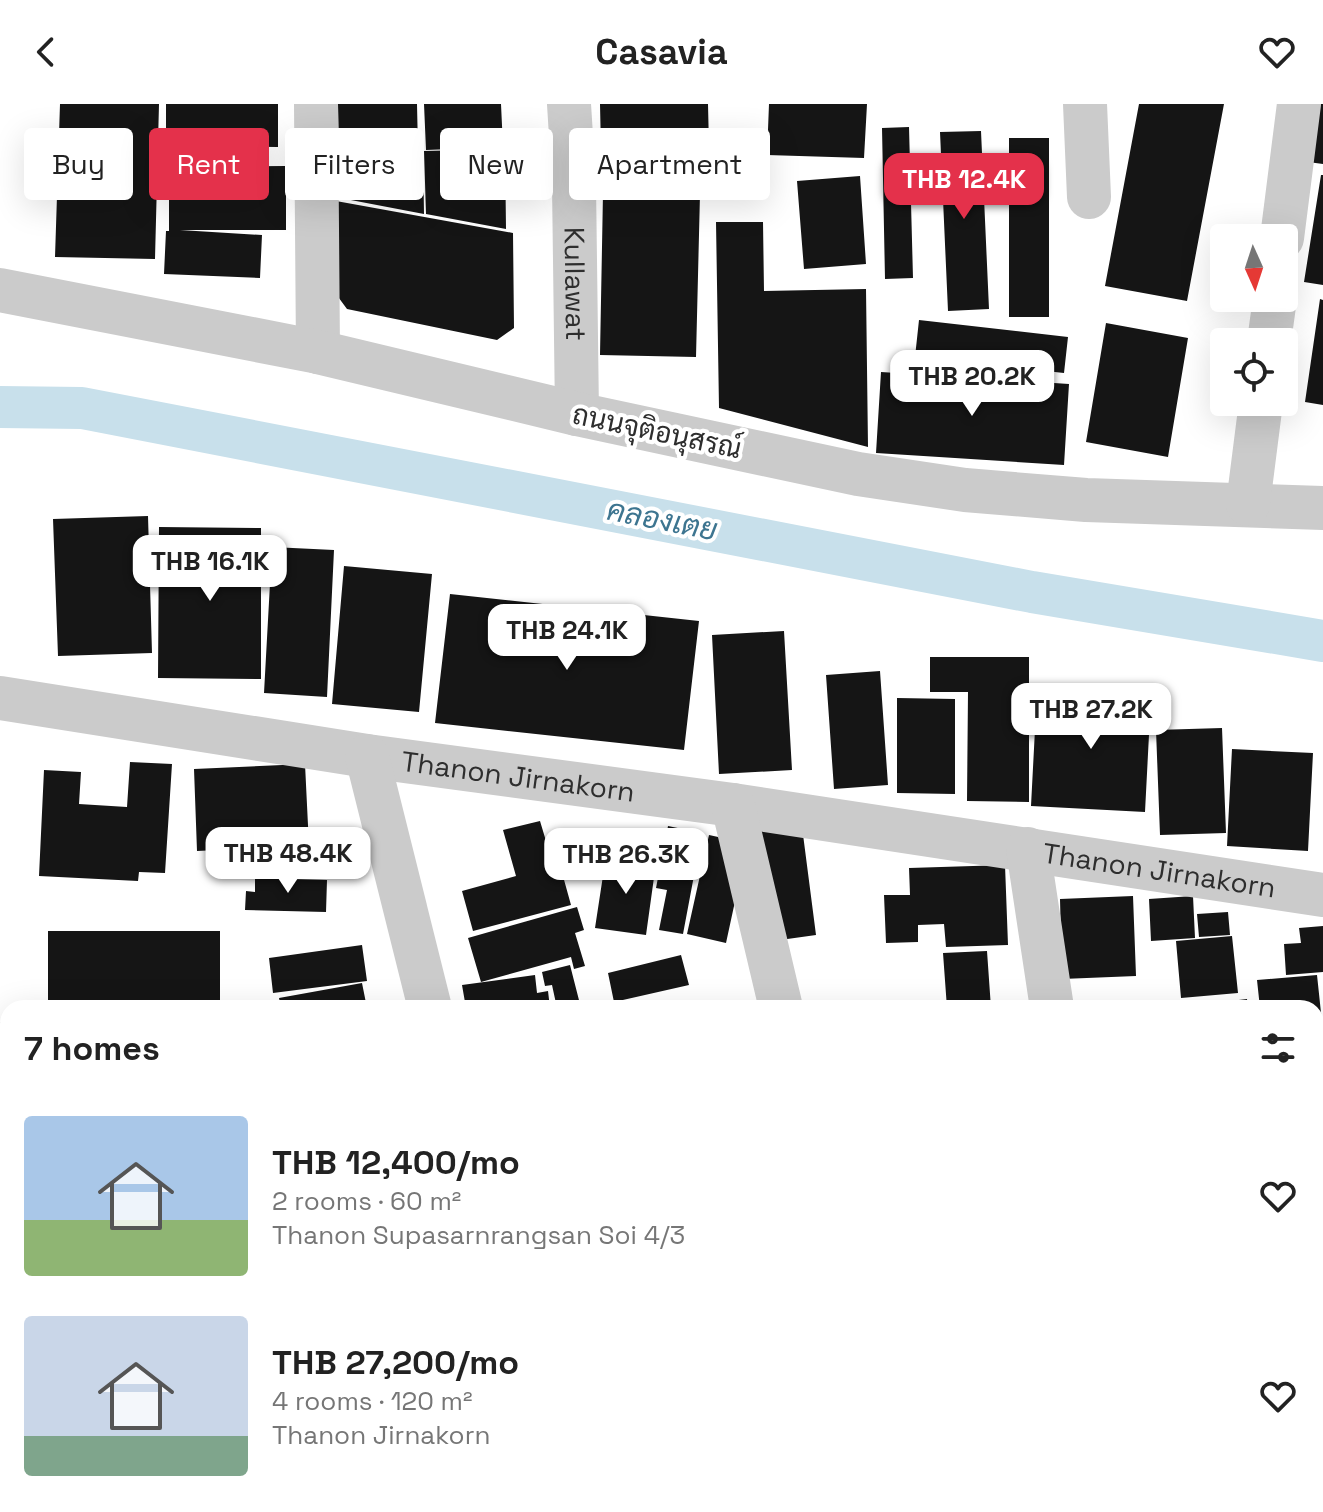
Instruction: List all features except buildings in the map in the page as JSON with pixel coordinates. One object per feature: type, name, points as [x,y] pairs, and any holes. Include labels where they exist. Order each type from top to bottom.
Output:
[{"type":"street","points":[[316,104],[318,352]]},
{"type":"street","name":"Kullawat","points":[[569,104],[574,184],[577,414]]},
{"type":"street","points":[[1085,104],[1089,197]]},
{"type":"street","points":[[1284,224],[1299,104]]},
{"type":"street","name":"ถนนจุติอนุสรณ์","points":[[0,290],[318,352],[577,414],[858,474],[965,490],[1086,500],[1323,508]]},
{"type":"street","points":[[1248,504],[1259,416]]},
{"type":"street","name":"Thanon Jirnakorn","points":[[0,698],[367,756],[733,805],[1323,895]]},
{"type":"street","points":[[367,756],[428,1000]]},
{"type":"street","points":[[733,805],[779,1000]]},
{"type":"street","points":[[1028,849],[1051,1000]]},
{"type":"waterway","name":"คลองเตย","points":[[0,407],[82,408],[1032,592],[1323,641]]}]
